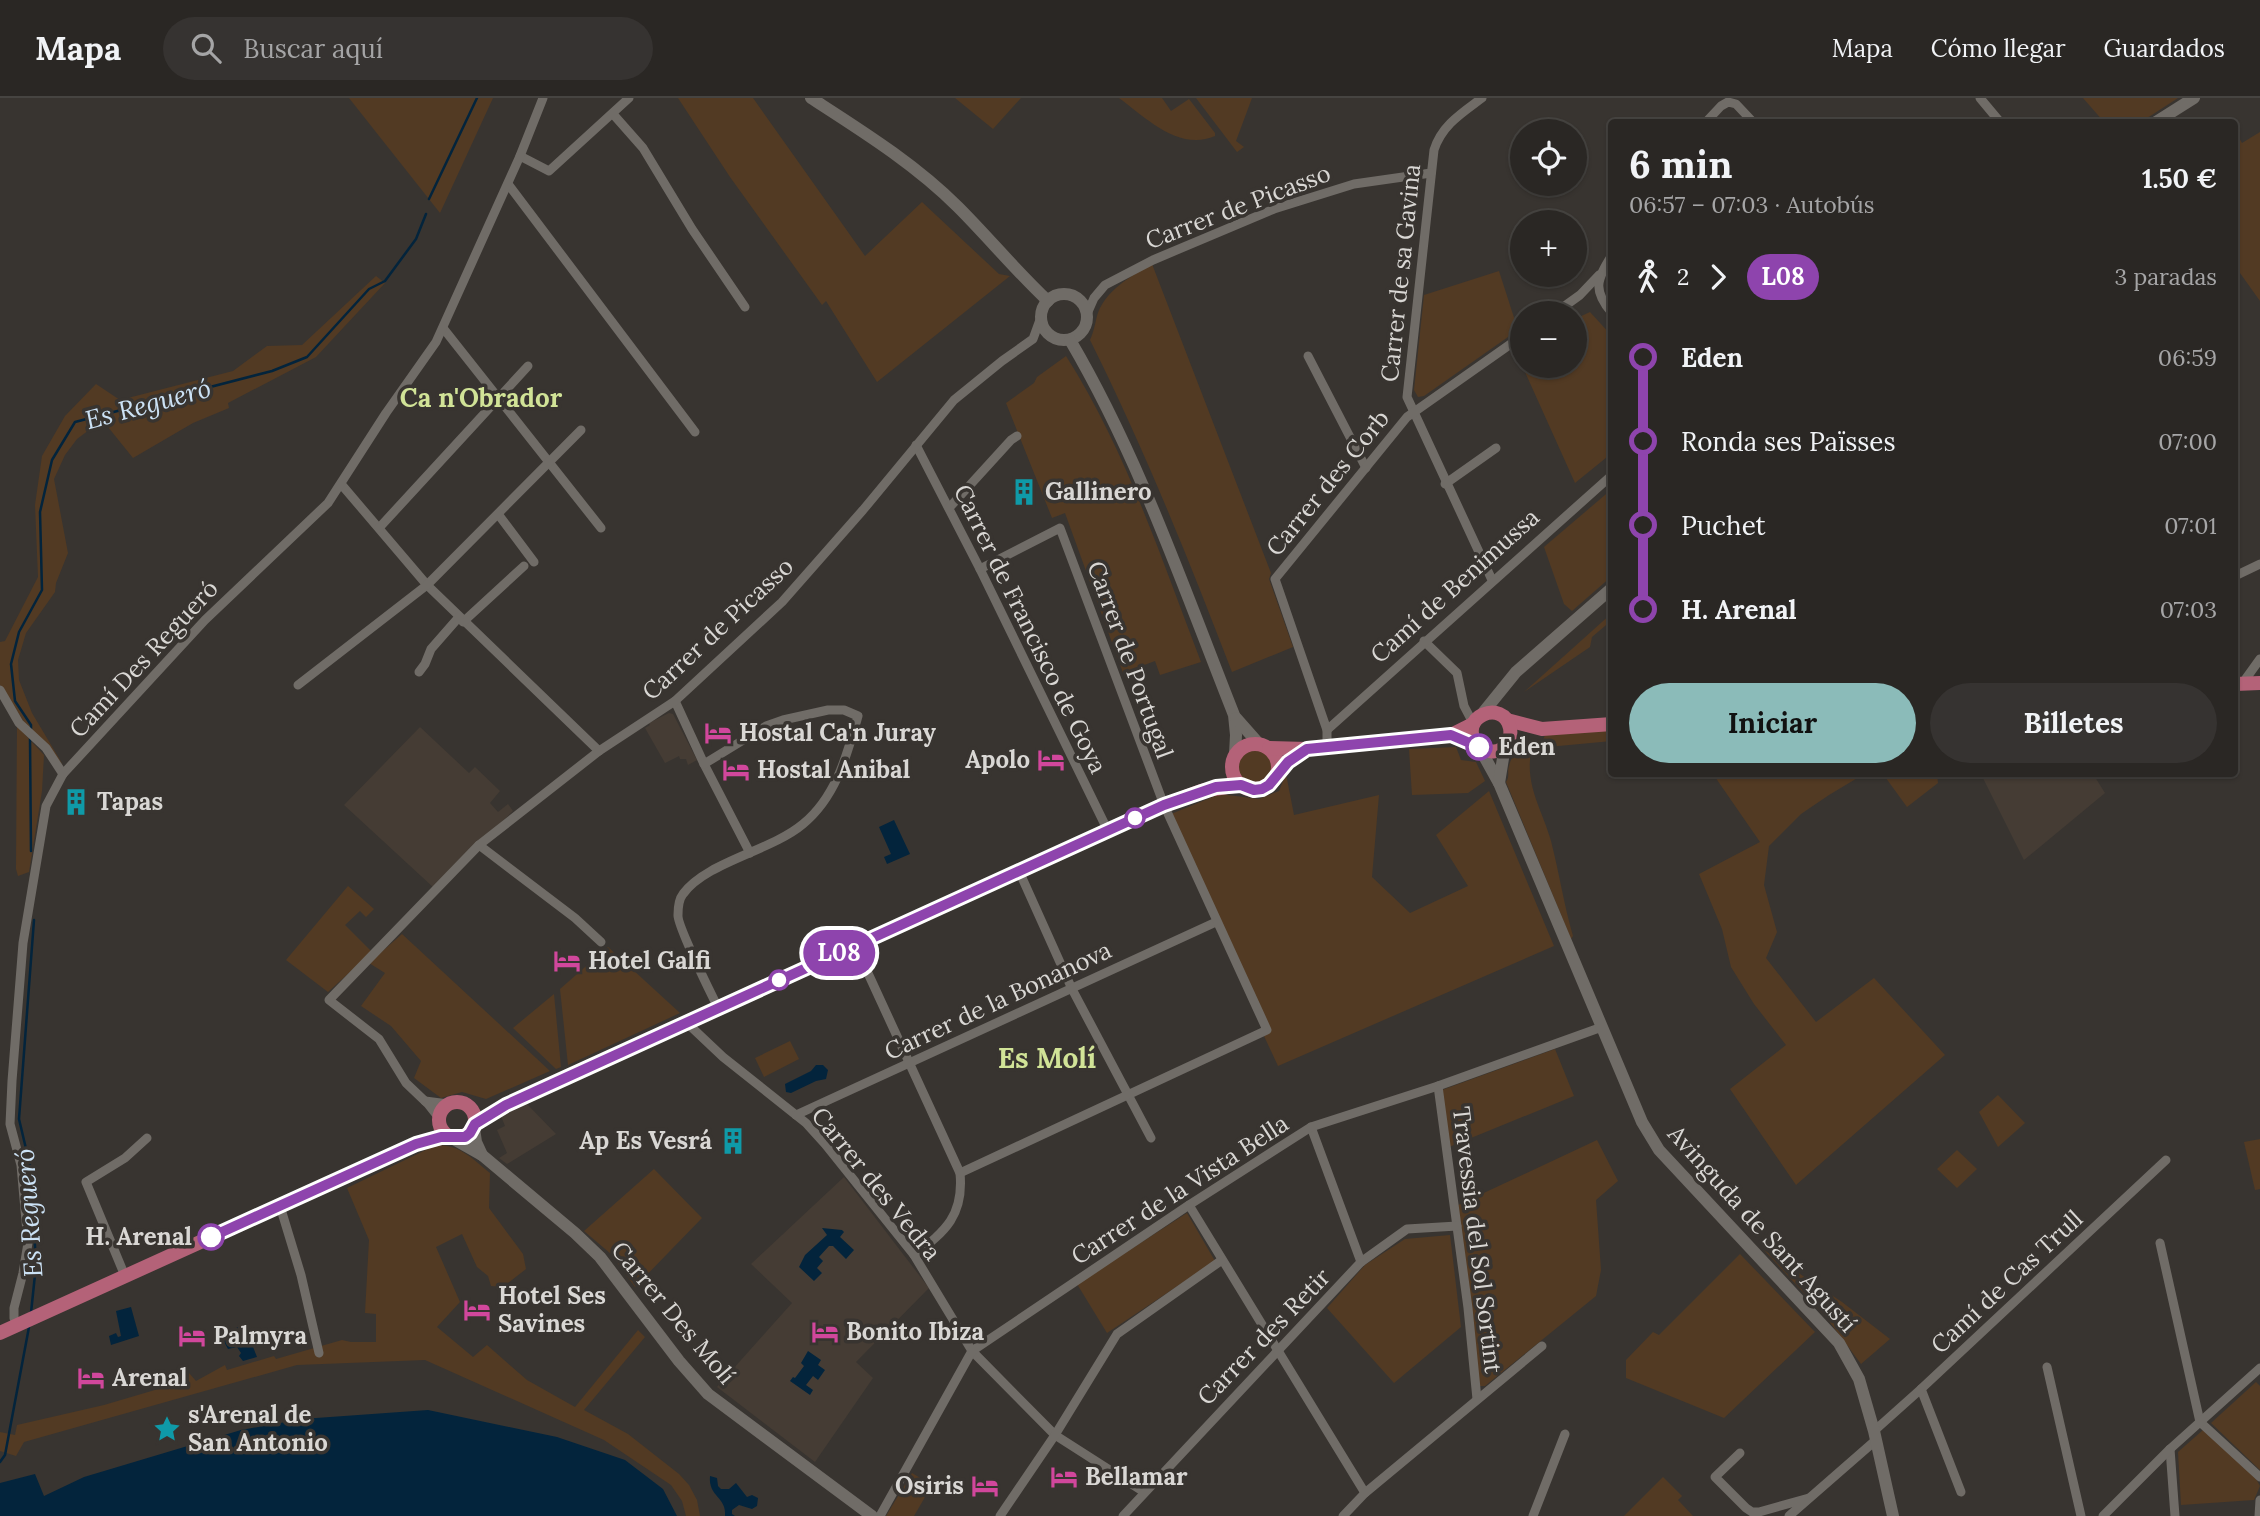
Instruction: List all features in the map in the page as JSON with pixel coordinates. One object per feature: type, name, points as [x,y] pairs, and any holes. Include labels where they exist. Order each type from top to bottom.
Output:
[{"type":"main road","points":[[2238,684],[2260,683]]},
{"type":"main road","points":[[1201,791],[1222,773],[1246,745],[1307,749],[1451,735],[1476,720],[1496,713],[1506,719],[1542,729]]},
{"type":"main road","points":[[1506,719],[1511,731],[1507,744]]},
{"type":"main road","points":[[1476,720],[1472,736],[1478,747]]},
{"type":"main road","points":[[1451,735],[1495,751],[1542,729],[1608,724]]},
{"type":"main road","points":[[1264,746],[1277,761],[1277,774]]},
{"type":"main road","points":[[0,1334],[416,1144],[450,1137],[465,1137],[474,1126],[506,1105],[1164,805],[1201,791],[1241,785],[1254,790],[1262,789],[1269,785],[1288,762],[1307,749]]},
{"type":"main road","points":[[1234,756],[1232,772],[1241,785]]},
{"type":"main road","points":[[450,1137],[441,1129],[439,1119],[441,1111],[448,1104],[463,1103],[472,1109],[506,1105]]},
{"type":"main road","points":[[472,1109],[474,1126]]},
{"type":"main road","points":[[416,1144],[439,1119]]},
{"type":"street","name":"Camí Des Regueró","points":[[26,1320],[14,1318],[28,1243],[21,1165],[10,1124],[23,943],[46,806],[63,774],[205,620],[328,503],[436,342],[508,184],[543,98]]},
{"type":"street","points":[[520,156],[549,171],[629,98]]},
{"type":"street","points":[[811,98],[909,165],[947,198],[1048,301]]},
{"type":"street","name":"Carrer de sa Gavina","points":[[1482,98],[1443,131],[1434,149],[1406,397],[1492,580]]},
{"type":"street","points":[[1980,98],[1998,119]]},
{"type":"street","points":[[2161,119],[2194,98]]},
{"type":"street","points":[[1709,119],[1728,102],[1736,104],[1750,119]]},
{"type":"street","points":[[613,114],[643,148],[692,229],[745,307]]},
{"type":"street","name":"Carrer de Picasso","points":[[1087,314],[1094,298],[1105,285],[1153,260],[1275,208],[1354,184],[1432,173]]},
{"type":"street","points":[[508,184],[695,432]]},
{"type":"street","points":[[1572,301],[1600,275],[1608,262]]},
{"type":"street","points":[[1600,275],[1599,290],[1603,303]]},
{"type":"street","points":[[1061,295],[1072,296],[1082,303],[1087,314],[1085,327],[1070,340],[1056,339],[1050,335],[1045,330],[1041,317],[1048,301],[1061,295]]},
{"type":"street","points":[[1580,295],[1596,298],[1608,309]]},
{"type":"street","name":"Carrer de Picasso","points":[[423,1100],[406,1083],[379,1039],[329,1000],[479,845],[599,751],[675,701],[782,602],[954,400],[1033,339],[1041,317]]},
{"type":"street","points":[[443,328],[601,528]]},
{"type":"street","points":[[1070,340],[1132,463],[1234,715],[1234,756]]},
{"type":"street","name":"Carrer des Corb","points":[[1327,730],[1275,579],[1407,417],[1510,344]]},
{"type":"street","points":[[1308,356],[1366,468]]},
{"type":"street","points":[[379,528],[528,366]]},
{"type":"street","points":[[299,685],[427,585],[581,430]]},
{"type":"street","points":[[948,508],[1017,436]]},
{"type":"street","name":"Carrer de Francisco de Goya","points":[[916,445],[1108,831]]},
{"type":"street","points":[[1445,484],[1496,448]]},
{"type":"street","name":"Camí de Benimussa","points":[[1327,730],[1608,478]]},
{"type":"street","points":[[341,484],[427,585],[599,751]]},
{"type":"street","points":[[419,672],[431,649],[461,619],[529,564],[498,514]]},
{"type":"street","name":"Carrer de Portugal","points":[[980,569],[1060,528],[1164,805],[1267,1030],[1128,1095]]},
{"type":"street","points":[[2238,575],[2260,564]]},
{"type":"street","points":[[1424,641],[1457,673],[1464,706],[1476,720],[1516,672],[1608,592]]},
{"type":"street","points":[[2238,684],[2260,659]]},
{"type":"street","points":[[1503,687],[1502,702],[1506,719]]},
{"type":"street","points":[[0,690],[24,729],[41,742],[63,774]]},
{"type":"street","points":[[675,701],[750,853]]},
{"type":"street","points":[[704,764],[766,726],[783,720],[828,710],[844,710],[858,716],[845,762],[833,787],[805,823],[789,834],[693,883],[681,897],[677,918],[718,1008]]},
{"type":"street","points":[[1234,715],[1264,746]]},
{"type":"street","points":[[1327,730],[1327,746]]},
{"type":"street","points":[[1499,783],[1507,744]]},
{"type":"street","name":"Avinguda de Sant Agustí","points":[[1478,747],[1499,783],[1642,1122],[1659,1150],[1839,1343],[1859,1379],[1893,1516]]},
{"type":"street","points":[[479,845],[575,918],[600,942]]},
{"type":"street","points":[[1019,872],[1072,989],[1151,1138]]},
{"type":"street","name":"Carrer de la Bonanova","points":[[796,1115],[1216,922]]},
{"type":"street","points":[[855,945],[960,1173],[958,1208],[954,1216],[937,1237],[914,1255]]},
{"type":"street","name":"Carrer des Vedra","points":[[687,1023],[723,1057],[796,1115],[825,1144],[914,1255],[972,1351],[1055,1435],[1144,1492]]},
{"type":"street","name":"Carrer de la Vista Bella","points":[[880,1516],[972,1351],[1189,1205],[1311,1127],[1438,1086],[1602,1027]]},
{"type":"street","name":"Travessia del Sol Sortint","points":[[1438,1086],[1477,1399]]},
{"type":"street","points":[[960,1173],[1128,1095]]},
{"type":"street","points":[[423,1100],[448,1104]]},
{"type":"street","points":[[423,1100],[439,1119]]},
{"type":"street","points":[[474,1126],[476,1142],[482,1155]]},
{"type":"street","points":[[1311,1127],[1361,1262]]},
{"type":"street","name":"Carrer Des Molí","points":[[450,1137],[482,1155],[600,1257],[679,1361],[708,1394],[872,1516]]},
{"type":"street","points":[[125,1276],[86,1182],[125,1158],[147,1138]]},
{"type":"street","name":"Camí de Cas Trull","points":[[1788,1516],[2166,1160]]},
{"type":"street","points":[[1189,1205],[1365,1493]]},
{"type":"street","points":[[280,1206],[301,1275],[319,1353]]},
{"type":"street","name":"Carrer des Retir","points":[[1123,1516],[1361,1262],[1407,1229],[1457,1226]]},
{"type":"street","points":[[2160,1243],[2200,1422],[2260,1477]]},
{"type":"street","points":[[1000,1516],[1055,1435],[1117,1334],[1222,1260]]},
{"type":"street","points":[[1343,1516],[1365,1493],[1542,1346]]},
{"type":"street","points":[[2047,1367],[2081,1516]]},
{"type":"street","points":[[2103,1516],[2170,1449],[2260,1368]]},
{"type":"street","points":[[1921,1389],[1961,1492]]},
{"type":"street","points":[[1533,1516],[1565,1434]]},
{"type":"street","points":[[2170,1449],[2175,1516]]},
{"type":"street","points":[[1740,1453],[1715,1477],[1749,1510],[1759,1512],[1809,1498]]},
{"type":"street","points":[[2259,1516],[2260,1500]]},
{"type":"shaded area","points":[[349,98],[493,98],[440,213]]},
{"type":"shaded area","points":[[678,98],[753,98],[865,256],[922,202],[999,274],[1010,276],[877,382],[826,301],[822,305],[730,177]]},
{"type":"shaded area","points":[[955,98],[1021,98],[993,129]]},
{"type":"shaded area","points":[[1119,98],[1162,98],[1171,111],[1189,99],[1215,136],[1202,140],[1176,136],[1151,123]]},
{"type":"shaded area","points":[[1196,98],[1252,98],[1236,141],[1244,147],[1237,152]]},
{"type":"shaded area","points":[[2083,98],[2178,98],[2146,119],[2101,119]]},
{"type":"shaded area","points":[[2260,132],[2260,301],[2238,270],[2238,136],[2242,143]]},
{"type":"shaded area","points":[[1152,264],[1271,573],[1269,579],[1293,647],[1232,672],[1165,504],[1090,340],[1099,311],[1110,294],[1123,282]]},
{"type":"shaded area","points":[[1499,271],[1510,305],[1510,336],[1424,396],[1418,397],[1414,390],[1424,295]]},
{"type":"shaded area","points":[[376,276],[385,283],[316,357],[228,403],[229,408],[193,423],[133,458],[108,427],[93,427],[77,439],[65,455],[54,479],[68,553],[55,592],[26,633],[18,660],[19,680],[32,713],[63,765],[42,739],[28,728],[0,685],[0,642],[5,641],[38,577],[35,505],[42,456],[65,416],[96,384],[120,400],[233,371],[267,346],[302,345]]},
{"type":"shaded area","points":[[1590,312],[1608,332],[1608,456],[1575,483],[1527,378],[1587,378],[1587,313]]},
{"type":"shaded area","points":[[1066,356],[1125,467],[1201,662],[1160,675],[1155,661],[1123,673],[1065,513],[1052,518],[1006,403]]},
{"type":"shaded area","points":[[1608,492],[1608,580],[1572,611],[1564,604],[1544,547]]},
{"type":"shaded area","points":[[1608,617],[1608,623],[1592,637],[1590,647],[1524,692]]},
{"type":"shaded area","points":[[669,713],[673,714],[697,760],[688,765],[686,759],[680,759],[679,756],[665,763],[645,728],[649,723]]},
{"type":"shaded area","points":[[17,726],[44,755],[42,791],[29,872],[18,876],[16,869]]},
{"type":"shaded area","points":[[420,727],[469,773],[475,767],[500,791],[490,803],[498,812],[508,804],[513,811],[434,888],[344,805]]},
{"type":"shaded area","points":[[1608,730],[1608,741],[1537,748],[1531,752],[1532,787],[1551,841],[1573,936],[1571,939],[1506,782],[1514,755],[1543,740],[1545,735]]},
{"type":"shaded area","points":[[1255,747],[1268,753],[1274,766],[1268,779],[1255,785],[1242,779],[1236,766],[1242,753]]},
{"type":"shaded area","points":[[1456,747],[1461,760],[1476,762],[1485,781],[1468,793],[1412,795],[1409,749]]},
{"type":"shaded area","points":[[1286,774],[1294,815],[1379,795],[1372,877],[1410,913],[1468,886],[1436,835],[1489,791],[1554,946],[1278,1066],[1264,1036],[1271,1031],[1171,814],[1220,794],[1259,799],[1279,791]]},
{"type":"shaded area","points":[[1715,777],[1859,777],[1801,814],[1769,846],[1764,885],[1777,932],[1766,958],[1816,1022],[1874,978],[1945,1055],[1796,1185],[1730,1089],[1786,1045],[1754,1004],[1731,967],[1722,929],[1699,874],[1760,842]]},
{"type":"shaded area","points":[[1885,777],[1937,777],[1938,783],[1907,807]]},
{"type":"shaded area","points":[[1982,777],[2095,777],[2105,793],[2024,860]]},
{"type":"shaded area","points":[[348,886],[374,909],[366,917],[360,911],[345,925],[372,952],[328,992],[286,960]]},
{"type":"shaded area","points":[[402,934],[550,1071],[486,1099],[462,1092],[441,1098],[414,1078],[421,1061],[391,1026],[361,1006],[385,973],[369,963]]},
{"type":"shaded area","points":[[608,947],[680,1013],[568,1065],[560,989]]},
{"type":"shaded area","points":[[554,994],[561,1067],[556,1069],[513,1028]]},
{"type":"shaded area","points":[[790,1041],[799,1059],[764,1077],[755,1058]]},
{"type":"shaded area","points":[[1555,1049],[1574,1096],[1449,1147],[1442,1090]]},
{"type":"shaded area","points":[[1998,1095],[2025,1123],[1998,1147],[1979,1112]]},
{"type":"shaded area","points":[[527,1104],[556,1134],[507,1164],[499,1158],[507,1153],[497,1130],[505,1126],[501,1116]]},
{"type":"shaded area","points":[[2260,1139],[2260,1189],[2255,1190],[2244,1142]]},
{"type":"shaded area","points":[[1597,1140],[1618,1181],[1596,1200],[1601,1270],[1596,1296],[1485,1386],[1479,1386],[1458,1205]]},
{"type":"shaded area","points":[[436,1145],[459,1150],[490,1173],[489,1208],[523,1254],[526,1269],[503,1287],[491,1286],[488,1276],[477,1267],[462,1234],[436,1247],[460,1302],[437,1327],[473,1357],[487,1345],[527,1380],[575,1407],[638,1330],[645,1337],[584,1410],[628,1434],[679,1474],[697,1500],[700,1516],[686,1516],[682,1501],[671,1485],[604,1440],[425,1360],[297,1365],[24,1442],[16,1456],[0,1451],[0,1432],[15,1435],[17,1425],[104,1405],[182,1382],[179,1377],[189,1373],[196,1381],[225,1365],[227,1370],[342,1340],[376,1342],[376,1314],[365,1313],[369,1240],[347,1188]]},
{"type":"shaded area","points":[[1957,1150],[1977,1169],[1957,1188],[1937,1169]]},
{"type":"shaded area","points":[[654,1169],[702,1218],[635,1287],[611,1254],[584,1231]]},
{"type":"shaded area","name":"Bonito Ibiza","points":[[844,1177],[929,1288],[856,1362],[873,1378],[815,1462],[717,1387],[792,1303],[751,1264]]},
{"type":"shaded area","points":[[1187,1213],[1215,1261],[1107,1333],[1077,1284]]},
{"type":"shaded area","points":[[1450,1235],[1461,1327],[1394,1383],[1327,1308],[1365,1265],[1405,1239]]},
{"type":"shaded area","points":[[1764,1250],[1842,1302],[1890,1339],[1861,1364],[1826,1317]]},
{"type":"shaded area","points":[[1740,1254],[1815,1332],[1724,1418],[1626,1378],[1626,1360],[1653,1332],[1659,1335]]},
{"type":"shaded area","points":[[2256,1382],[2260,1386],[2260,1470],[2211,1423]]},
{"type":"shaded area","points":[[2203,1430],[2255,1477],[2260,1486],[2254,1500],[2181,1505],[2178,1452]]},
{"type":"shaded area","points":[[912,1473],[932,1485],[914,1516],[886,1516]]},
{"type":"shaded area","points":[[1663,1477],[1682,1496],[1678,1500],[1693,1516],[1624,1516]]},
{"type":"water","points":[[894,820],[910,854],[887,864],[884,857],[891,854],[879,827]]},
{"type":"water","points":[[816,1065],[823,1065],[828,1070],[826,1079],[791,1093],[786,1092],[785,1084],[811,1071]]},
{"type":"water","points":[[822,1228],[842,1230],[844,1232],[840,1237],[854,1250],[846,1259],[833,1246],[829,1246],[819,1257],[823,1261],[817,1268],[822,1273],[814,1281],[799,1267],[805,1255],[827,1235]]},
{"type":"water","points":[[131,1307],[139,1336],[111,1345],[109,1336],[116,1333],[118,1337],[121,1336],[116,1311]]},
{"type":"water","points":[[244,1324],[257,1357],[243,1361],[237,1347],[228,1349],[221,1336]]},
{"type":"water","points":[[808,1351],[821,1360],[818,1365],[825,1370],[818,1380],[813,1376],[806,1385],[813,1390],[810,1395],[790,1381],[804,1366],[801,1363]]},
{"type":"water","points":[[428,1410],[557,1437],[625,1460],[663,1489],[677,1516],[0,1516],[0,1483],[35,1474],[44,1496],[84,1477],[241,1430],[302,1419]]},
{"type":"water","points":[[710,1476],[717,1478],[721,1489],[729,1489],[736,1483],[747,1497],[752,1495],[758,1498],[757,1506],[752,1509],[739,1505],[732,1510],[735,1516],[725,1516],[723,1505],[710,1483]]},
{"type":"waterway","name":"Es Regueró","points":[[429,199],[477,98]]},
{"type":"waterway","name":"Es Regueró","points":[[31,729],[15,701],[11,664],[19,632],[42,590],[40,512],[52,460],[75,422],[272,371],[307,357],[369,289],[385,281],[416,239],[426,214]]},
{"type":"waterway","name":"Es Regueró","points":[[30,739],[31,851]]},
{"type":"waterway","name":"Es Regueró","points":[[31,1313],[36,1265],[31,1170],[19,1119],[34,920]]},
{"type":"waterway","name":"Es Regueró","points":[[0,1462],[5,1455],[29,1327]]},
{"type":"bus line","name":"L08","points":[[211,1237],[416,1144],[448,1136],[465,1137],[475,1124],[506,1105],[1164,805],[1216,787],[1241,785],[1246,789],[1262,789],[1269,785],[1288,762],[1307,749],[1451,735],[1479,747]]},
{"type":"place","name":"Gallinero","points":[[1024,492]]},
{"type":"place","name":"Hostal Ca'n Juray","points":[[718,733]]},
{"type":"place","name":"Eden","points":[[1479,747]]},
{"type":"place","name":"Apolo","points":[[1051,760]]},
{"type":"place","name":"Hostal Anibal","points":[[736,770]]},
{"type":"place","name":"Tapas","points":[[76,802]]},
{"type":"place","name":"Hotel Galfi","points":[[567,961]]},
{"type":"place","name":"Ap Es Vesrá","points":[[733,1141]]},
{"type":"place","name":"H. Arenal","points":[[211,1237]]},
{"type":"place","name":"Hotel Ses Savines","points":[[477,1310]]},
{"type":"place","name":"Bonito Ibiza","points":[[825,1332]]},
{"type":"place","name":"Palmyra","points":[[192,1336]]},
{"type":"place","name":"Arenal","points":[[91,1378]]},
{"type":"place","name":"s'Arenal de San Antonio","points":[[167,1429]]},
{"type":"place","name":"Bellamar","points":[[1064,1477]]},
{"type":"place","name":"Osiris","points":[[985,1486]]},
{"type":"district","name":"Ca n'Obrador","points":[[481,398]]},
{"type":"district","name":"Es Molí","points":[[1047,1058]]}]
